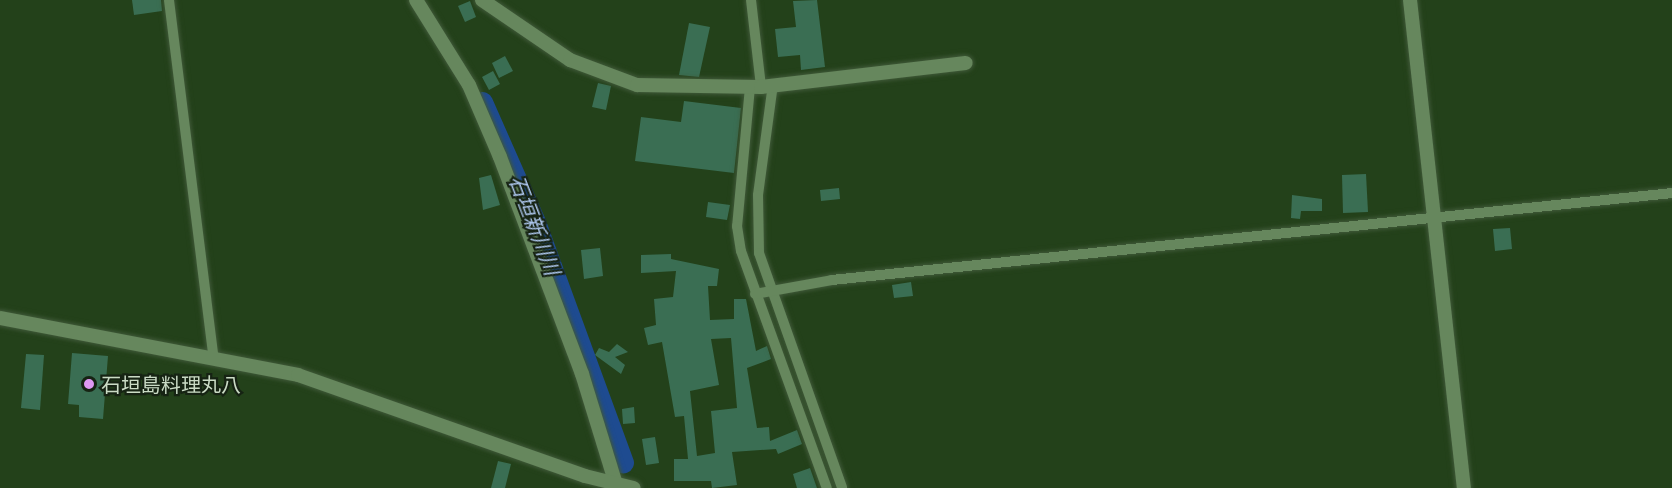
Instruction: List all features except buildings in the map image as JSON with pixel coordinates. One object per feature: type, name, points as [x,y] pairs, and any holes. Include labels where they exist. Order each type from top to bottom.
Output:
[{"type":"street","points":[[169,0],[213,355]]},
{"type":"street","points":[[416,0],[469,85],[500,157],[582,374],[617,486]]},
{"type":"street","points":[[482,0],[536,40],[604,76],[670,88],[761,86],[966,63]]},
{"type":"street","points":[[751,0],[761,86],[755,231],[772,289],[842,488]]},
{"type":"street","points":[[1410,0],[1464,488]]},
{"type":"street","points":[[761,86],[737,226],[755,294],[827,488]]},
{"type":"street","points":[[755,294],[772,289],[1672,193]]},
{"type":"street","points":[[0,318],[213,355],[298,375],[617,486],[634,488]]},
{"type":"waterway","name":"石垣新川川","points":[[482,102],[535,222],[623,462]]},
{"type":"place","name":"石垣島料理丸八","points":[[89,384]]}]
